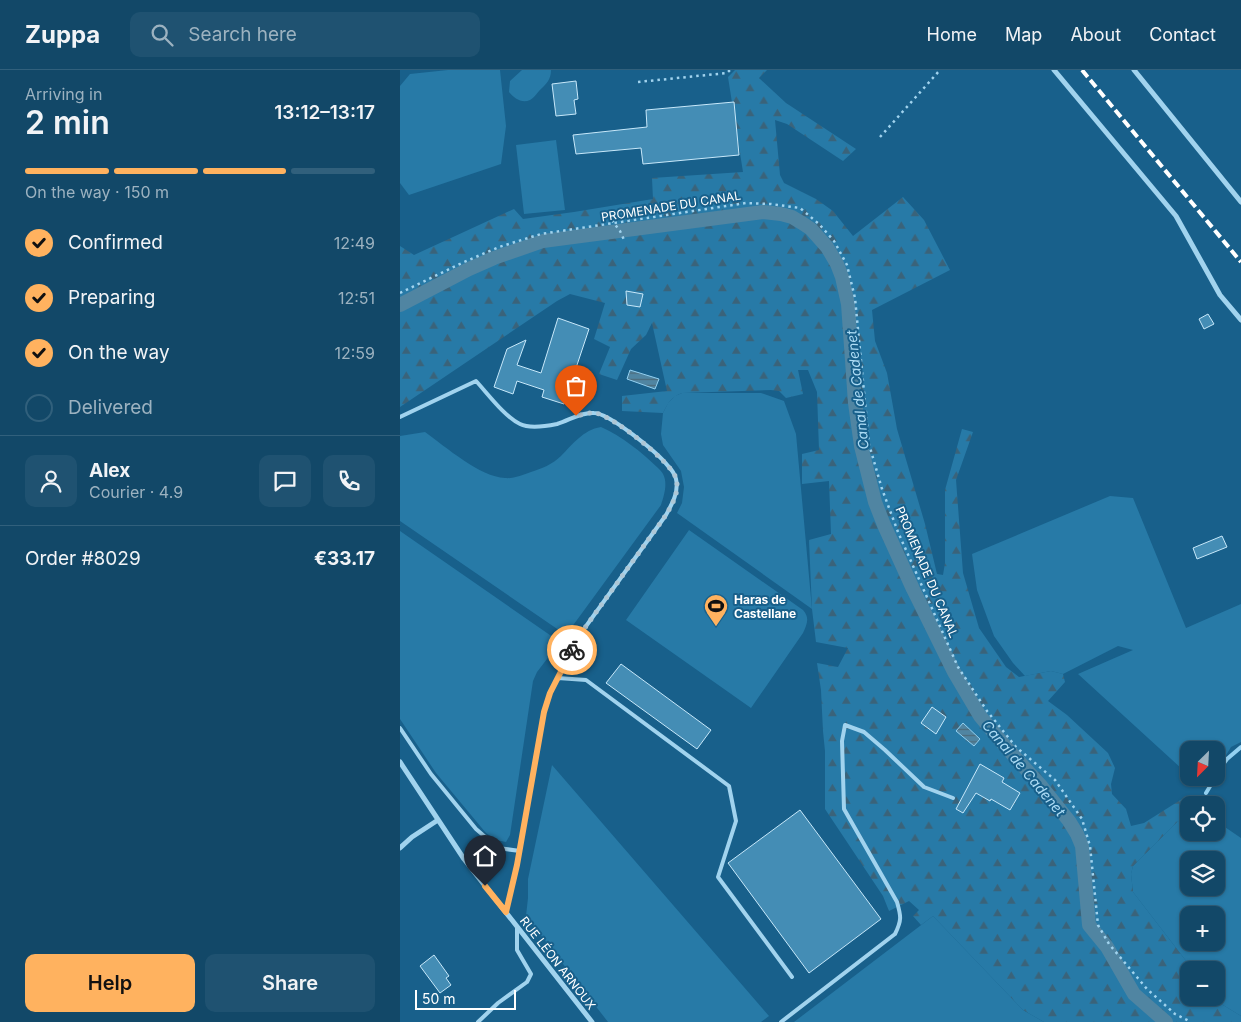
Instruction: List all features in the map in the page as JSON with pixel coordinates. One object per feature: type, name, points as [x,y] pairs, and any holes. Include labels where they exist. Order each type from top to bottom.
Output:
[{"type":"street","points":[[1054,70],[1176,216],[1220,295],[1241,320]]},
{"type":"street","points":[[1134,70],[1241,202]]},
{"type":"street","name":"RUE LÉON ARNOUX","points":[[400,762],[464,859],[592,1022]]},
{"type":"street","points":[[400,848],[412,837],[438,820]]},
{"type":"lane","points":[[400,417],[476,381],[508,416],[521,425],[535,427],[558,424],[576,416],[595,413],[606,417],[652,450],[670,467],[676,478],[676,496],[666,515],[584,629],[550,693],[544,712],[520,851],[506,912]]},
{"type":"lane","points":[[558,678],[586,680],[729,786],[736,821],[718,877],[792,977]]},
{"type":"lane","points":[[781,1022],[895,934],[901,924],[897,902],[844,809],[842,741],[845,725],[864,732],[924,787],[953,798]]},
{"type":"lane","points":[[400,728],[431,774],[476,829],[498,848],[520,851]]},
{"type":"lane","points":[[478,1022],[498,1003],[527,982],[531,974],[518,950],[517,926]]},
{"type":"path","points":[[638,82],[727,73],[730,70]]},
{"type":"path","points":[[880,136],[940,70]]},
{"type":"path","name":"PROMENADE DU CANAL","points":[[400,293],[499,247],[541,234],[746,203],[800,208],[819,224],[834,242],[847,265],[855,298],[869,444],[882,489],[898,532],[958,667],[987,711],[1016,747],[1054,780],[1082,818],[1090,846],[1098,924],[1109,944],[1147,989],[1175,1014],[1191,1022]]},
{"type":"path","points":[[608,215],[620,231],[625,242]]},
{"type":"green space","points":[[448,70],[500,70],[506,126],[501,164],[409,195],[400,183],[400,86],[410,74]]},
{"type":"green space","points":[[522,70],[551,70],[546,84],[533,98],[527,101],[518,100],[509,92],[510,81]]},
{"type":"green space","points":[[735,70],[767,70],[759,78],[786,103],[856,149],[843,161],[787,124],[775,120],[780,175],[784,183],[816,199],[833,211],[853,236],[903,197],[924,220],[950,270],[872,310],[875,341],[887,373],[897,429],[925,524],[937,574],[943,575],[945,563],[945,490],[962,429],[973,432],[956,480],[963,573],[979,628],[1006,667],[1019,677],[1051,671],[1063,674],[1065,682],[1048,701],[1067,715],[1108,753],[1115,768],[1111,784],[1112,794],[1126,809],[1131,826],[1144,823],[1180,800],[1180,820],[1133,866],[1131,874],[1133,892],[1186,961],[1180,961],[1180,1006],[1225,1006],[1241,1016],[1241,1022],[1044,1022],[1023,1010],[933,916],[921,925],[913,916],[919,910],[909,901],[889,911],[883,896],[825,809],[825,751],[821,690],[817,663],[838,667],[848,648],[816,642],[812,609],[809,540],[831,534],[829,481],[802,484],[802,454],[819,450],[817,392],[808,370],[798,370],[803,394],[786,398],[779,391],[771,390],[682,393],[670,401],[663,413],[622,411],[622,396],[667,391],[652,323],[646,335],[631,349],[617,380],[599,374],[610,347],[594,339],[605,303],[570,294],[400,407],[400,246],[414,255],[514,209],[523,219],[653,199],[652,178],[743,172],[728,77]]},
{"type":"green space","points":[[556,140],[565,210],[524,214],[516,145]]},
{"type":"green space","points":[[682,393],[761,393],[784,401],[796,434],[812,609],[677,513],[682,503],[684,487],[681,471],[663,445],[661,434],[663,413],[668,403],[675,396]]},
{"type":"green space","points":[[601,427],[631,445],[658,468],[662,472],[665,481],[665,490],[661,505],[566,635],[400,521],[400,436],[425,432],[474,467],[495,476],[508,478],[551,464],[584,434]]},
{"type":"green space","points":[[1110,496],[1133,498],[1186,628],[1241,604],[1241,742],[1231,747],[1225,757],[1225,741],[1180,741],[1180,767],[1078,674],[1133,650],[1118,646],[1063,674],[1051,671],[1025,676],[1013,663],[994,636],[977,590],[972,554]]},
{"type":"green space","points":[[689,530],[803,610],[807,616],[807,624],[803,633],[751,708],[626,620]]},
{"type":"green space","points":[[400,531],[560,642],[537,672],[533,681],[510,835],[506,842],[496,840],[486,833],[436,773],[400,719]]},
{"type":"green space","points":[[552,765],[769,1016],[761,1022],[608,1022],[526,916],[528,879]]},
{"type":"green space","points":[[1180,820],[1180,841],[1225,841],[1225,827],[1241,838],[1241,1016],[1225,1006],[1225,961],[1186,961],[1133,892],[1131,874],[1133,866]]},
{"type":"green space","points":[[933,916],[1023,1010],[1044,1022],[794,1022]]},
{"type":"shaded area","points":[[630,370],[659,379],[655,389],[627,379]]},
{"type":"shaded area","points":[[963,723],[980,739],[974,746],[956,731]]},
{"type":"building","points":[[576,81],[578,99],[574,100],[576,114],[556,116],[552,84]]},
{"type":"building","points":[[734,102],[739,155],[643,164],[641,148],[576,154],[573,135],[647,127],[646,110]]},
{"type":"building","points":[[626,291],[643,294],[640,307],[627,305]]},
{"type":"building","points":[[1208,314],[1214,324],[1204,329],[1199,319]]},
{"type":"building","points":[[558,318],[589,329],[564,404],[542,397],[544,390],[517,381],[513,394],[494,387],[507,349],[526,340],[517,365],[541,373]]},
{"type":"building","points":[[1222,536],[1227,547],[1197,559],[1193,548]]},
{"type":"building","points":[[621,664],[711,730],[697,749],[606,683]]},
{"type":"building","points":[[932,707],[946,717],[936,734],[921,723]]},
{"type":"building","points":[[980,764],[1004,778],[1002,782],[1020,793],[1010,810],[976,793],[963,813],[956,809]]},
{"type":"building","points":[[800,810],[881,919],[809,973],[728,863]]},
{"type":"building","points":[[434,955],[449,976],[446,978],[451,985],[440,993],[420,966]]},
{"type":"waterway","name":"Canal de Cadenet","points":[[400,305],[469,269],[543,241],[763,212],[792,217],[811,229],[827,247],[842,277],[848,304],[855,403],[861,446],[875,502],[884,525],[954,672],[980,716],[1042,787],[1077,834],[1082,846],[1089,925],[1107,947],[1134,994],[1166,1022]]},
{"type":"waterway","points":[[1225,762],[1241,747]]},
{"type":"waterway","points":[[1206,793],[1210,786]]},
{"type":"railway","points":[[1082,70],[1241,262]]},
{"type":"way so far","points":[[572,650],[584,629],[666,515],[676,496],[677,487],[676,478],[670,467],[635,436],[606,417],[595,413],[576,416]]},
{"type":"place","name":"Haras de Castellane","points":[[716,627]]},
{"type":"route","points":[[485,886],[506,912],[517,865],[544,712],[550,693],[572,650]]}]
